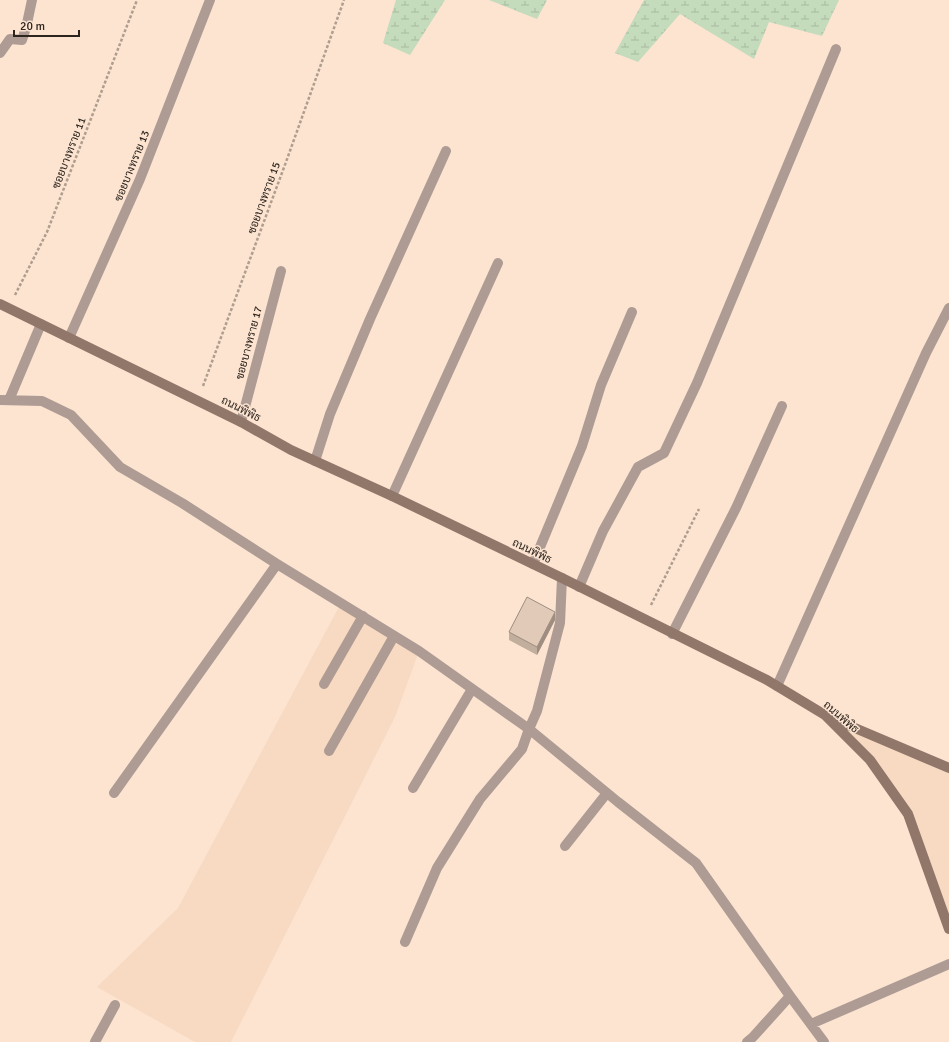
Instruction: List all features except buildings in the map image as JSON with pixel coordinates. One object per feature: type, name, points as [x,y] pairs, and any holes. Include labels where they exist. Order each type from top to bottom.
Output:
[{"type":"street","points":[[0,53],[10,38],[22,40],[32,0]]},
{"type":"street","name":"ซอยบางทราย 13","points":[[69,338],[140,179],[210,0]]},
{"type":"street","points":[[580,587],[603,531],[638,467],[664,453],[700,376],[836,49]]},
{"type":"street","points":[[315,461],[330,414],[446,151]]},
{"type":"street","points":[[392,496],[498,263]]},
{"type":"street","name":"ขอยบางทราย 17","points":[[241,422],[281,271]]},
{"type":"street","name":"ถนนพิพิธ","points":[[4,306],[241,422],[291,450],[392,496],[562,578],[777,686],[825,715],[870,760],[908,814],[949,929]]},
{"type":"street","points":[[777,686],[926,353],[949,308]]},
{"type":"street","points":[[533,564],[582,446],[600,385],[632,312]]},
{"type":"street","points":[[41,324],[4,400],[42,401],[71,415],[120,467],[182,503],[419,652],[529,729],[618,802],[696,863],[824,1042]]},
{"type":"street","points":[[672,634],[736,508],[782,406]]},
{"type":"street","points":[[114,793],[277,564]]},
{"type":"street","points":[[405,942],[437,868],[480,799],[522,749],[537,711],[560,623],[562,578]]},
{"type":"street","points":[[324,684],[362,616]]},
{"type":"street","points":[[329,751],[394,636]]},
{"type":"street","points":[[413,788],[472,689]]},
{"type":"street","points":[[825,715],[949,768]]},
{"type":"street","points":[[565,846],[607,793]]},
{"type":"street","points":[[811,1024],[949,964]]},
{"type":"street","points":[[747,1042],[790,996]]},
{"type":"street","points":[[95,1042],[115,1005]]},
{"type":"path","name":"ซอยบางทราย 11","points":[[4,306],[47,232],[137,0]]},
{"type":"path","name":"ซอยบางทราย 15","points":[[198,401],[284,169],[344,0]]},
{"type":"path","points":[[644,620],[699,509]]},
{"type":"shaded area","points":[[341,603],[419,651],[395,717],[231,1042],[195,1042],[97,987],[178,908]]},
{"type":"shaded area","points":[[825,715],[949,770],[949,917],[908,814],[870,760]]},
{"type":"green space","points":[[396,0],[445,0],[410,55],[383,43]]},
{"type":"green space","points":[[489,0],[547,0],[537,19]]},
{"type":"green space","points":[[644,0],[839,0],[822,36],[769,22],[754,59],[680,14],[638,62],[615,53]]}]
